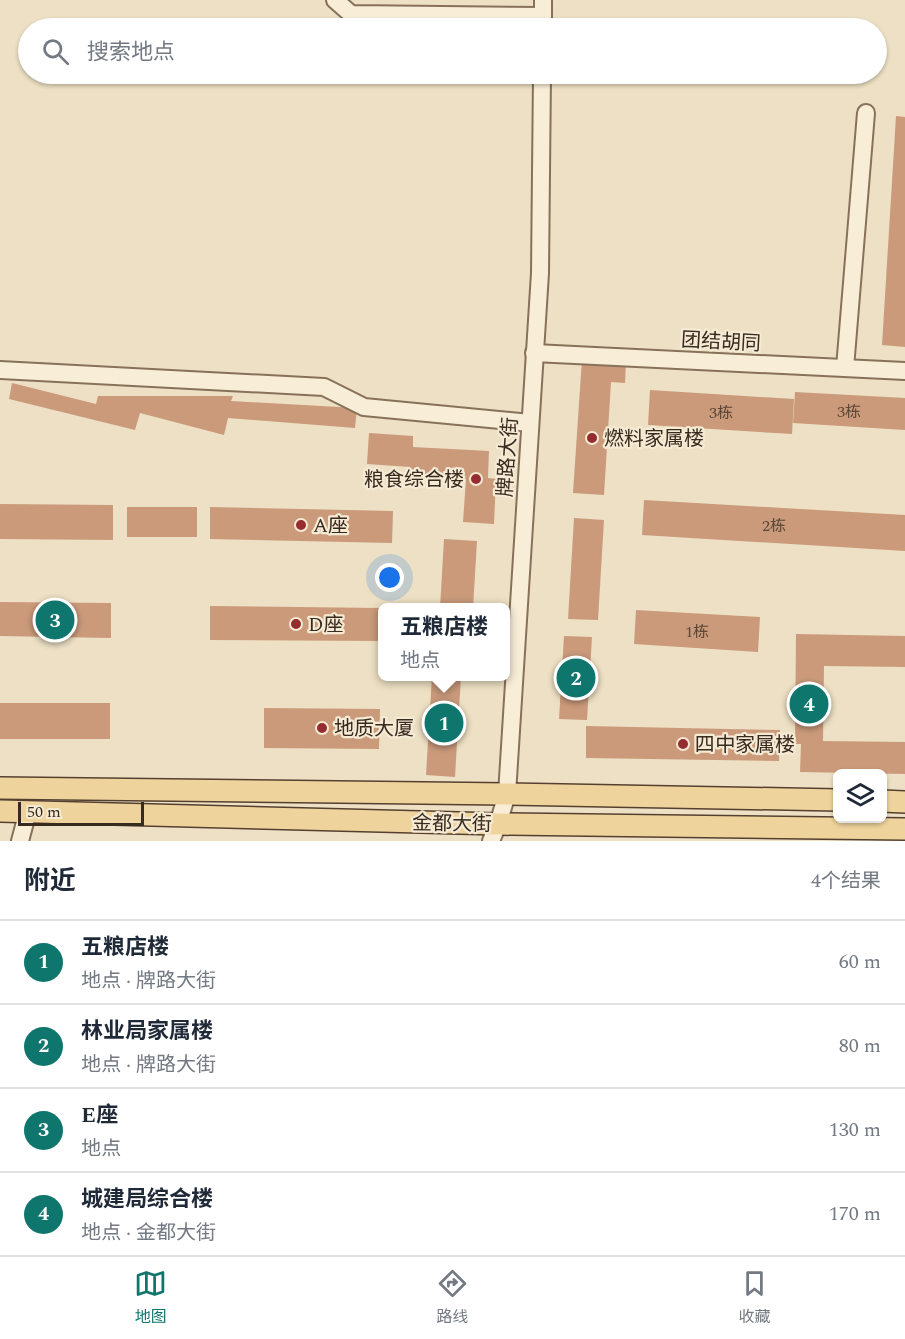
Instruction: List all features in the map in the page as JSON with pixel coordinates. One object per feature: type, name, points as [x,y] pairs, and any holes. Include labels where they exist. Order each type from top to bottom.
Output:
[{"type":"main road","name":"金都大街","points":[[0,788],[833,800]]},
{"type":"main road","points":[[887,801],[905,802]]},
{"type":"main road","name":"金都大街","points":[[0,810],[494,832],[905,829]]},
{"type":"street","points":[[335,0],[351,14],[543,15]]},
{"type":"street","name":"牌路大街","points":[[494,832],[507,794],[540,273],[542,84]]},
{"type":"street","points":[[845,368],[866,113]]},
{"type":"street","name":"团结胡同","points":[[534,353],[905,371]]},
{"type":"street","points":[[0,370],[324,387],[364,407],[530,423]]},
{"type":"street","points":[[20,841],[28,811]]},
{"type":"building","points":[[896,116],[905,117],[905,347],[882,345]]},
{"type":"building","name":"燃料家属楼","points":[[582,359],[626,362],[625,383],[611,382],[604,495],[573,493]]},
{"type":"building","points":[[12,383],[96,404],[98,396],[233,396],[231,401],[357,408],[355,428],[228,418],[224,435],[140,413],[135,430],[9,399]]},
{"type":"building","points":[[650,390],[794,399],[792,434],[648,425]]},
{"type":"building","points":[[795,392],[905,398],[905,430],[793,423]]},
{"type":"building","name":"粮食综合楼","points":[[369,433],[413,436],[413,447],[489,451],[488,478],[496,479],[494,524],[463,522],[466,479],[409,476],[410,467],[367,464]]},
{"type":"building","points":[[644,500],[905,515],[905,551],[642,535]]},
{"type":"building","points":[[0,504],[113,505],[113,540],[0,539]]},
{"type":"building","points":[[127,507],[197,507],[197,537],[127,537]]},
{"type":"building","name":"A座","points":[[210,507],[393,511],[392,543],[210,539]]},
{"type":"building","points":[[574,518],[604,520],[598,620],[568,619]]},
{"type":"building","points":[[444,539],[477,541],[473,603],[440,603]]},
{"type":"building","points":[[0,602],[111,603],[111,638],[0,636]]},
{"type":"building","name":"D座","points":[[210,606],[378,608],[378,641],[210,640]]},
{"type":"building","points":[[636,610],[760,617],[758,652],[634,644]]},
{"type":"building","points":[[796,634],[905,636],[905,667],[824,666],[823,741],[905,742],[905,774],[887,774],[887,769],[833,769],[833,773],[800,772],[801,744],[795,744]]},
{"type":"building","points":[[564,636],[592,637],[587,720],[559,719]]},
{"type":"building","points":[[432,681],[461,681],[455,777],[426,775]]},
{"type":"building","points":[[0,703],[110,703],[110,739],[0,739]]},
{"type":"building","name":"地质大厦","points":[[264,708],[380,709],[379,749],[264,748]]},
{"type":"building","name":"四中家属楼","points":[[586,726],[780,730],[779,761],[586,758]]},
{"type":"place","name":"燃料家属楼","points":[[592,438]]},
{"type":"place","name":"粮食综合楼","points":[[476,479]]},
{"type":"place","name":"A座","points":[[301,525]]},
{"type":"place","name":"E座","points":[[55,620]]},
{"type":"place","name":"D座","points":[[296,624]]},
{"type":"place","name":"林业局家属楼","points":[[576,678]]},
{"type":"place","name":"城建局综合楼","points":[[809,704]]},
{"type":"place","name":"五粮店楼","points":[[444,723]]},
{"type":"place","name":"地质大厦","points":[[322,728]]},
{"type":"place","name":"四中家属楼","points":[[683,744]]}]
